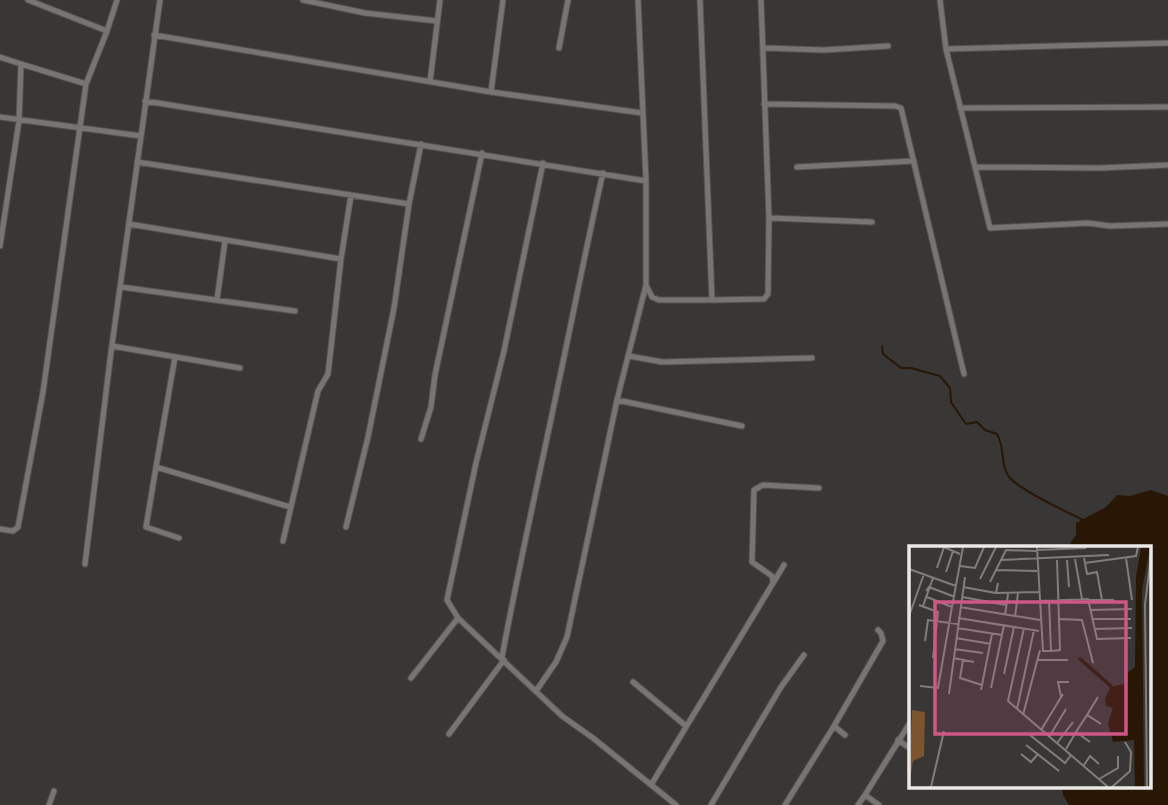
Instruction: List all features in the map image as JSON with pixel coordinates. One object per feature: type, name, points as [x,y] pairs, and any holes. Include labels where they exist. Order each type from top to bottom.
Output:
[{"type":"street","points":[[28,0],[107,31]]},
{"type":"street","points":[[0,529],[13,531],[18,527],[39,418],[86,84],[117,0]]},
{"type":"street","points":[[85,564],[160,0]]},
{"type":"street","points":[[303,0],[365,13],[437,21]]},
{"type":"street","points":[[430,82],[440,0]]},
{"type":"street","points":[[491,92],[503,0]]},
{"type":"street","points":[[559,48],[568,0]]},
{"type":"street","points":[[536,691],[556,662],[567,637],[617,400],[646,285],[646,181],[638,0]]},
{"type":"street","points":[[700,0],[712,300]]},
{"type":"street","points":[[646,285],[652,297],[659,300],[764,299],[768,294],[769,218],[761,0]]},
{"type":"street","points":[[940,0],[946,48],[990,228],[1088,223],[1110,226],[1168,224]]},
{"type":"street","points":[[154,35],[491,92],[642,113]]},
{"type":"street","points":[[946,48],[1168,43]]},
{"type":"street","points":[[763,48],[824,50],[887,47]]},
{"type":"street","points":[[0,57],[86,84]]},
{"type":"street","points":[[0,246],[19,121],[21,64]]},
{"type":"street","points":[[145,101],[646,181]]},
{"type":"street","points":[[764,104],[901,108],[964,374]]},
{"type":"street","points":[[960,108],[1168,107]]},
{"type":"street","points":[[0,117],[141,136]]},
{"type":"street","points":[[346,527],[368,437],[394,308],[421,144]]},
{"type":"street","points":[[421,439],[431,407],[435,375],[482,153]]},
{"type":"street","points":[[797,167],[914,161]]},
{"type":"street","points":[[137,162],[409,204]]},
{"type":"street","points":[[543,163],[504,352],[476,463],[447,600],[458,618],[562,716],[676,805]]},
{"type":"street","points":[[975,167],[1168,166]]},
{"type":"street","points":[[449,734],[503,658],[535,491],[603,173]]},
{"type":"street","points":[[283,541],[318,391],[328,374],[351,195]]},
{"type":"street","points":[[769,218],[872,222]]},
{"type":"street","points":[[129,224],[341,258]]},
{"type":"street","points":[[217,300],[225,241]]},
{"type":"street","points":[[121,287],[295,311]]},
{"type":"street","points":[[112,346],[240,368]]},
{"type":"street","points":[[629,356],[662,362],[812,358]]},
{"type":"street","points":[[175,357],[146,527],[179,538]]},
{"type":"street","points":[[617,400],[742,426]]},
{"type":"street","points":[[156,467],[290,507]]},
{"type":"street","points":[[773,583],[772,576],[752,562],[754,490],[763,485],[819,488]]},
{"type":"street","points":[[651,785],[784,565]]},
{"type":"street","points":[[411,678],[458,618]]},
{"type":"street","points":[[785,805],[883,641],[878,630]]},
{"type":"street","points":[[712,805],[781,687],[804,654]]},
{"type":"street","points":[[633,682],[686,726]]},
{"type":"street","points":[[858,805],[909,724]]},
{"type":"street","points":[[834,726],[845,736]]},
{"type":"street","points":[[898,740],[909,748]]},
{"type":"street","points":[[49,805],[54,791]]},
{"type":"street","points":[[864,795],[879,805]]},
{"type":"shaded area","points":[[1151,490],[1168,496],[1168,805],[1069,805],[1062,788],[1150,788],[1150,546],[1068,546],[1076,535],[1076,523],[1106,507],[1117,495],[1130,496]]},
{"type":"waterway","points":[[882,346],[883,354],[901,368],[940,376],[950,388],[951,402],[966,424],[977,422],[985,430],[997,434],[1009,477],[1023,488],[1083,520]]}]
